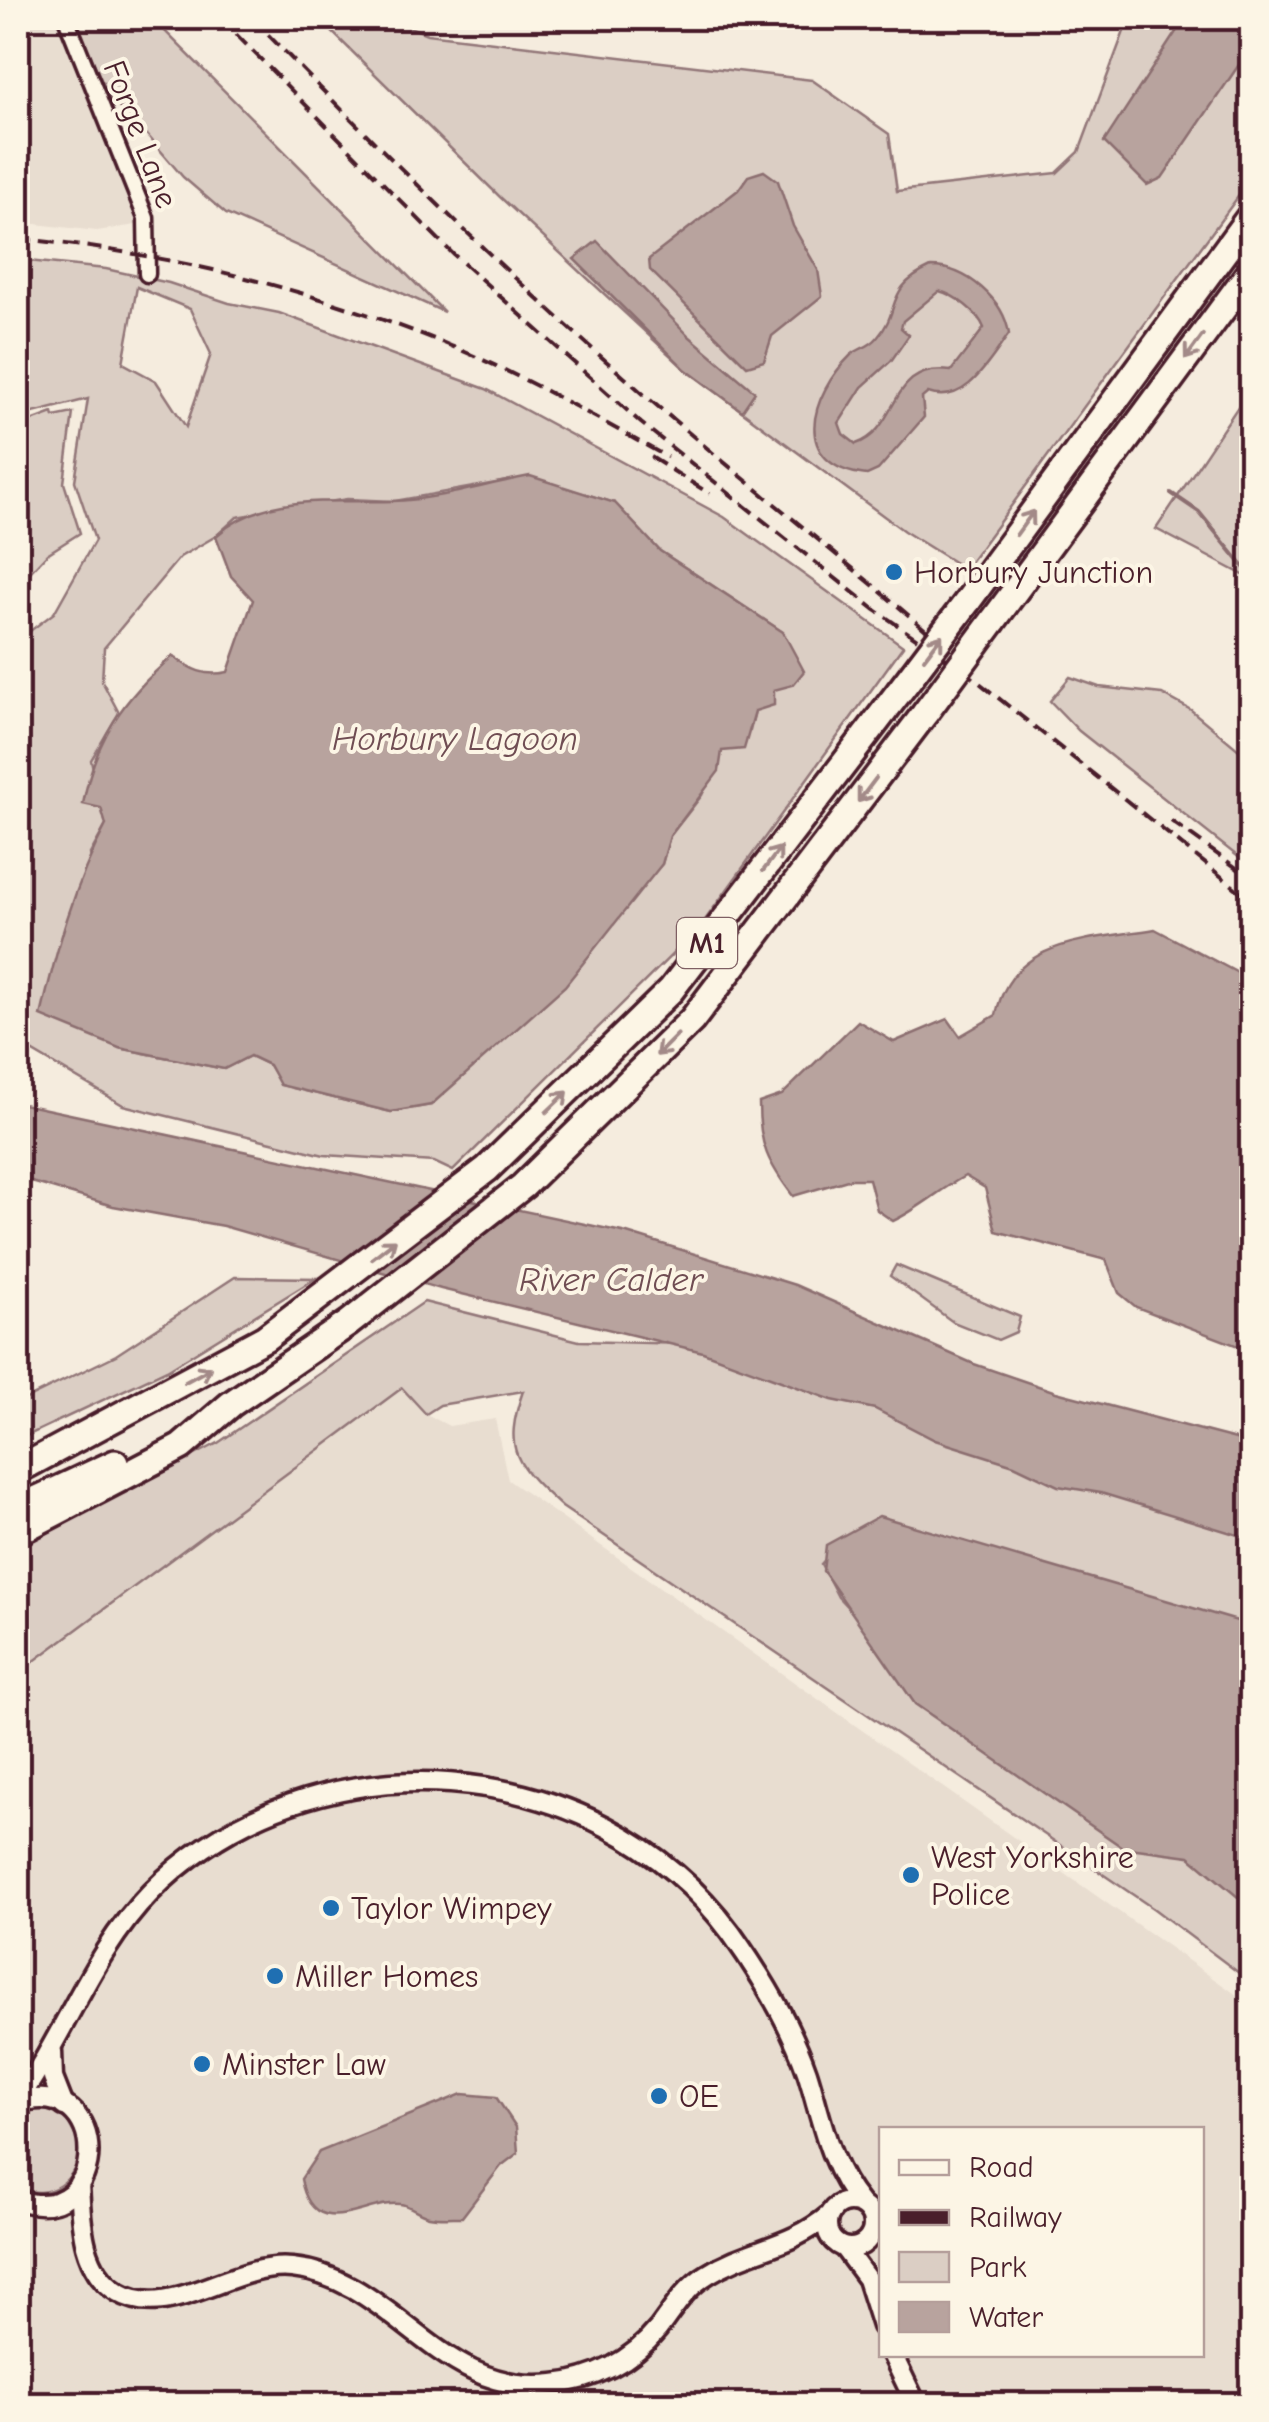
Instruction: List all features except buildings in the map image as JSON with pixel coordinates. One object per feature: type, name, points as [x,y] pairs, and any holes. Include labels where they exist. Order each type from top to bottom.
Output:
[{"type":"highway","name":"M1","points":[[18,1470],[113,1422],[308,1310],[486,1170],[672,990],[968,602],[1252,214]]},
{"type":"highway","name":"M1","points":[[18,1508],[231,1404],[350,1323],[523,1186],[692,1020],[926,712],[1252,269]]},
{"type":"highway","points":[[18,1532],[182,1447],[231,1404]]},
{"type":"highway","points":[[18,1457],[113,1422]]},
{"type":"street","name":"Forge Lane","points":[[66,18],[146,218],[147,274]]},
{"type":"street","points":[[18,2102],[52,2052],[74,1998],[117,1931],[172,1872],[225,1835],[290,1803],[349,1787],[413,1779],[489,1785],[546,1802],[611,1831],[689,1886],[729,1931],[764,1982],[806,2069],[833,2164],[832,2211],[827,2228],[867,2279],[879,2317]]},
{"type":"street","points":[[52,2052],[53,2078],[64,2106]]},
{"type":"street","points":[[18,2102],[40,2099],[64,2106],[78,2117],[89,2141],[90,2158],[80,2183],[82,2229],[96,2271],[131,2299],[162,2303],[226,2277],[262,2269],[316,2273],[358,2292],[476,2376],[525,2386],[579,2380],[624,2360],[706,2275],[790,2243],[844,2202],[860,2204]]},
{"type":"street","points":[[833,2164],[860,2204],[872,2214],[867,2279]]},
{"type":"street","points":[[20,2203],[50,2202],[80,2183]]},
{"type":"street","points":[[50,2202],[82,2229]]},
{"type":"street","points":[[790,2243],[858,2248],[872,2234]]},
{"type":"street","points":[[893,2357],[916,2404]]},
{"type":"shaded area","points":[[18,18],[56,18],[149,233],[136,225],[97,231],[18,222]]},
{"type":"shaded area","points":[[403,1388],[426,1414],[449,1426],[495,1419],[508,1480],[1251,2005],[1251,2404],[18,2404],[18,1673]]},
{"type":"green space","points":[[74,18],[152,18],[444,312],[226,214],[183,177],[131,116],[111,102]]},
{"type":"green space","points":[[318,18],[387,18],[427,34],[812,80],[889,134],[897,191],[1057,173],[1079,152],[1129,18],[1251,18],[1251,179],[965,569],[904,531],[685,369],[500,197]]},
{"type":"green space","points":[[18,260],[106,269],[169,283],[229,303],[279,313],[486,389],[724,517],[903,646],[700,927],[453,1171],[434,1162],[324,1155],[123,1105],[28,1049],[31,1023],[18,1010],[18,640],[54,613],[95,540],[75,481],[88,399],[18,417]],"holes":[[[137,287],[190,309],[211,354],[186,427],[156,381],[123,363]],[[530,477],[615,503],[660,551],[783,632],[774,690],[755,711],[750,731],[722,750],[702,795],[670,836],[662,864],[431,1105],[391,1112],[281,1085],[269,1065],[250,1056],[224,1069],[119,1048],[90,854],[106,825],[91,760],[119,713],[102,681],[104,648],[180,557],[216,536],[237,517],[347,499],[395,501]]]},
{"type":"green space","points":[[1251,387],[1251,579],[1156,529]]},
{"type":"green space","points":[[53,413],[54,417],[73,413],[64,483],[80,533],[47,554],[18,585],[18,426]]},
{"type":"green space","points":[[1070,677],[1099,687],[1162,694],[1191,710],[1251,760],[1251,867],[1079,731],[1050,701]]},
{"type":"green space","points":[[896,1265],[1020,1317],[1016,1332],[998,1340],[953,1322],[890,1276]]},
{"type":"green space","points":[[235,1277],[316,1278],[167,1370],[18,1440],[18,1403],[116,1355]]},
{"type":"green space","points":[[424,1302],[579,1341],[684,1344],[874,1407],[975,1450],[1251,1537],[1251,1626],[831,1553],[821,1564],[838,1597],[868,1629],[1192,1851],[1251,1902],[1251,1982],[1154,1909],[562,1507],[534,1480],[517,1456],[514,1429],[523,1391],[440,1405],[426,1414],[402,1388],[18,1673],[18,1548],[218,1443]]},
{"type":"green space","points":[[42,2108],[66,2118],[81,2147],[68,2179],[41,2192],[18,2187],[18,2114]]},
{"type":"water","points":[[1185,18],[1251,18],[1251,47],[1162,178],[1147,185],[1104,142]]},
{"type":"water","points":[[764,171],[778,181],[793,226],[818,270],[822,296],[772,336],[764,361],[747,366],[650,270],[649,259],[738,190],[748,176]]},
{"type":"water","points":[[597,241],[689,336],[755,392],[742,411],[685,369],[574,259]]},
{"type":"water","points":[[931,267],[970,279],[1000,309],[1009,334],[985,368],[965,387],[942,395],[928,393],[922,398],[924,417],[878,470],[867,475],[842,469],[826,458],[817,444],[817,408],[837,371],[885,328],[899,292]],"holes":[[[939,291],[971,310],[984,328],[951,371],[931,371],[905,386],[881,425],[856,444],[843,434],[839,423],[862,387],[891,361],[909,335],[901,328],[903,321]]]},
{"type":"water","name":"Horbury Lagoon","points":[[530,476],[615,503],[660,551],[783,632],[804,671],[793,685],[774,690],[774,705],[755,711],[744,749],[722,751],[719,771],[670,836],[662,864],[565,986],[431,1105],[391,1112],[280,1085],[269,1065],[250,1056],[224,1069],[119,1048],[41,1016],[67,919],[106,825],[101,808],[83,804],[95,759],[114,721],[173,656],[199,671],[228,672],[253,600],[231,576],[216,536],[255,512],[277,506],[410,500]]},
{"type":"water","points":[[1155,929],[1251,980],[1251,1351],[1136,1307],[1119,1293],[1106,1260],[996,1231],[985,1188],[965,1176],[893,1221],[877,1210],[869,1179],[851,1179],[793,1196],[777,1173],[763,1142],[759,1103],[782,1095],[858,1021],[894,1042],[948,1019],[960,1036],[996,1015],[1005,990],[1018,971],[1036,957],[1081,941]]},
{"type":"water","name":"River Calder","points":[[18,1103],[627,1233],[795,1285],[974,1364],[1056,1392],[1251,1443],[1251,1539],[1101,1493],[1058,1486],[1014,1465],[935,1440],[875,1409],[832,1400],[703,1352],[441,1289],[223,1226],[113,1206],[18,1178]]},
{"type":"water","points":[[879,1516],[1251,1625],[1251,1908],[1189,1856],[1122,1847],[915,1704],[823,1571],[826,1545]]},
{"type":"water","points":[[462,2094],[496,2097],[516,2127],[518,2153],[501,2166],[462,2217],[429,2216],[400,2204],[329,2215],[317,2210],[307,2199],[301,2179],[319,2152]]},
{"type":"waterway","points":[[1171,493],[1199,512],[1252,577]]},
{"type":"railway","points":[[220,18],[453,254],[641,423],[874,609],[971,676],[1252,901]]},
{"type":"railway","points":[[252,18],[434,201],[576,334],[927,631]]},
{"type":"railway","points":[[18,239],[183,263],[347,307],[479,358],[667,457]]},
{"type":"railway","points":[[651,457],[710,494]]},
{"type":"railway","points":[[1171,821],[1252,879]]},
{"type":"place","name":"Horbury Junction","points":[[894,572]]},
{"type":"place","name":"West Yorkshire Police","points":[[911,1875]]},
{"type":"place","name":"Taylor Wimpey","points":[[331,1908]]},
{"type":"place","name":"Miller Homes","points":[[275,1976]]},
{"type":"place","name":"Minster Law","points":[[202,2064]]},
{"type":"place","name":"OE","points":[[659,2096]]}]
